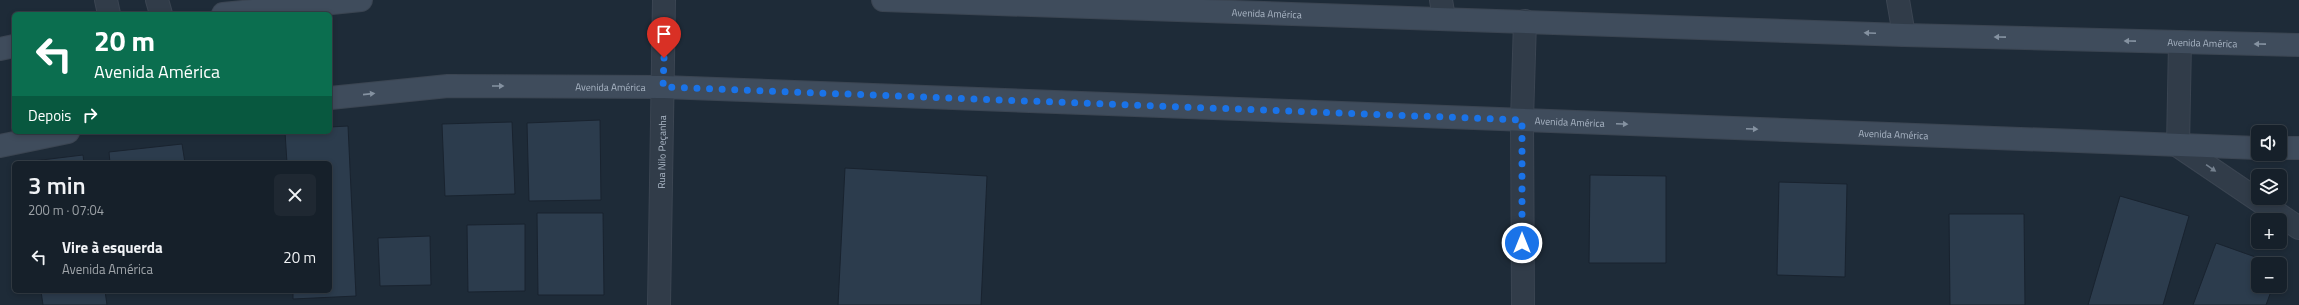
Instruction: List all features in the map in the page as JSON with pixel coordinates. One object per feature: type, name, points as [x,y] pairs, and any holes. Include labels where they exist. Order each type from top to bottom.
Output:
[{"type":"main road","points":[[243,12],[361,0]]},
{"type":"main road","name":"Avenida América","points":[[883,0],[1443,9],[1524,20],[1904,35],[2299,45]]},
{"type":"main road","points":[[0,49],[12,46]]},
{"type":"main road","name":"Avenida América","points":[[332,98],[448,86],[663,87],[2251,148]]},
{"type":"main road","points":[[0,146],[58,134]]},
{"type":"main road","points":[[2287,148],[2299,148]]},
{"type":"street","points":[[106,0],[109,12]]},
{"type":"street","points":[[157,0],[160,12]]},
{"type":"street","name":"Rua Nilo Peçanha","points":[[659,305],[664,0]]},
{"type":"street","points":[[1898,0],[1904,35]]},
{"type":"street","points":[[1522,305],[1522,120],[1524,20]]},
{"type":"street","points":[[2180,42],[2178,146],[2299,228]]},
{"type":"building","points":[[600,120],[601,200],[529,201],[527,123]]},
{"type":"building","points":[[512,122],[515,194],[445,196],[442,124]]},
{"type":"building","points":[[348,126],[356,296],[293,299],[293,293],[332,293],[332,161],[287,161],[285,134],[332,134],[332,127]]},
{"type":"building","points":[[182,144],[185,161],[110,161],[109,152]]},
{"type":"building","points":[[83,155],[84,161],[33,161]]},
{"type":"building","points":[[845,168],[987,176],[981,305],[838,305]]},
{"type":"building","points":[[1590,175],[1666,176],[1666,263],[1589,263]]},
{"type":"building","points":[[1779,182],[1847,184],[1845,277],[1777,275]]},
{"type":"building","points":[[2120,196],[2189,216],[2163,305],[2088,305]]},
{"type":"building","points":[[537,213],[603,213],[604,295],[538,295]]},
{"type":"building","points":[[1949,214],[2024,214],[2025,305],[1950,305]]},
{"type":"building","points":[[525,224],[525,291],[468,292],[467,225]]},
{"type":"building","points":[[430,236],[431,285],[380,286],[378,238]]},
{"type":"building","points":[[2216,243],[2255,257],[2251,257],[2251,293],[2270,293],[2266,305],[2193,305]]},
{"type":"building","points":[[41,293],[105,293],[107,305],[43,305]]},
{"type":"route","points":[[664,58],[663,87],[1522,120],[1522,243]]}]
